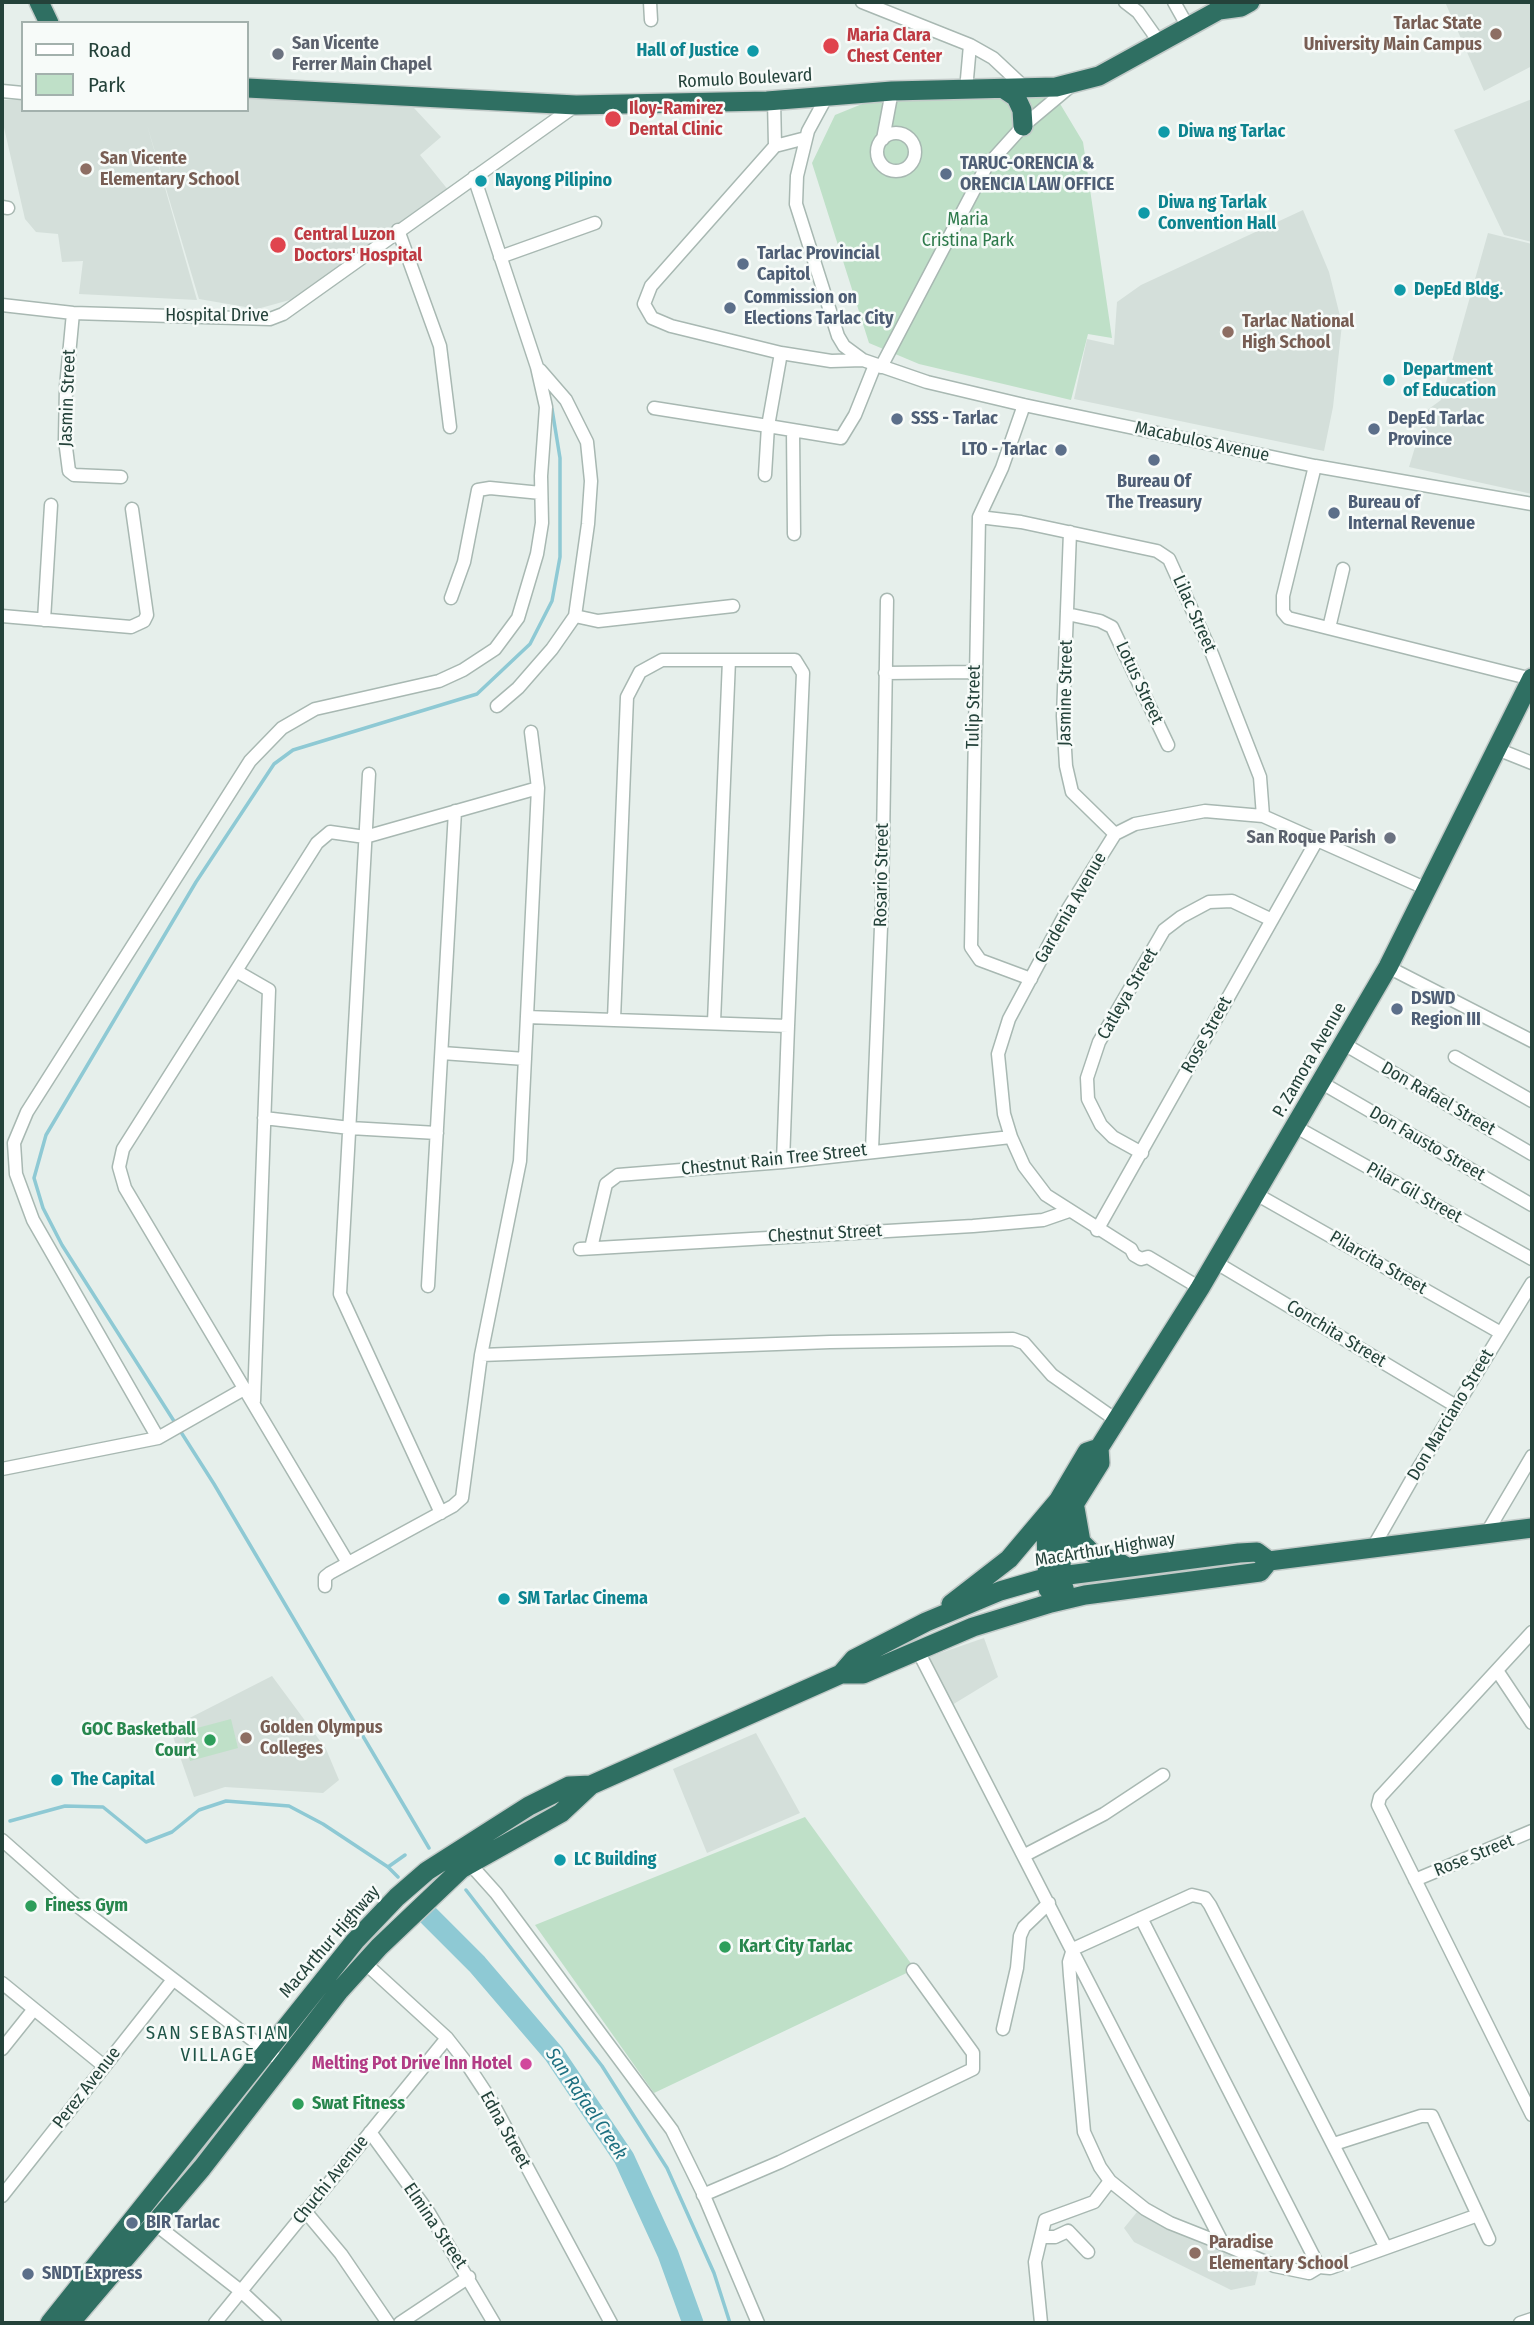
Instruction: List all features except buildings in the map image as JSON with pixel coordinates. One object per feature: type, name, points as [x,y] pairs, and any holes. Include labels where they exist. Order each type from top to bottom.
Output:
[{"type":"highway","points":[[40,2],[48,21]]},
{"type":"highway","name":"Romulo Boulevard","points":[[248,88],[576,105],[774,100],[1072,85],[1099,76],[1228,4],[1241,6],[1250,2]]},
{"type":"highway","points":[[1004,89],[1016,97],[1022,110],[1023,126]]},
{"type":"highway","name":"P. Zamora Avenue","points":[[1059,1601],[1046,1534],[1067,1502],[1087,1452],[1099,1448],[1200,1288],[1322,1083],[1388,967],[1532,679]]},
{"type":"highway","points":[[926,1622],[1009,1559],[1067,1502],[1081,1542],[1092,1553],[1126,1566]]},
{"type":"highway","name":"MacArthur Highway","points":[[50,2323],[338,1959],[397,1897],[427,1871],[471,1840],[560,1790],[591,1785],[841,1674],[863,1674],[973,1626],[1059,1601],[1260,1572],[1269,1562],[1532,1528]]},
{"type":"highway","name":"MacArthur Highway","points":[[841,1674],[854,1659],[926,1622],[1000,1591],[1053,1576],[1257,1552],[1269,1562]]},
{"type":"highway","name":"MacArthur Highway","points":[[70,2323],[155,2224],[365,1963],[435,1892],[470,1864],[561,1813],[591,1785]]},
{"type":"street","points":[[650,2],[652,20]]},
{"type":"street","points":[[862,2],[993,58],[1025,88]]},
{"type":"street","points":[[1125,2],[1138,12],[1160,43]]},
{"type":"street","points":[[1174,2],[1188,27]]},
{"type":"street","points":[[966,90],[970,46]]},
{"type":"street","points":[[654,408],[841,438],[855,415],[873,364],[986,167],[1023,126],[1072,85]]},
{"type":"street","points":[[2,91],[21,93]]},
{"type":"street","points":[[883,139],[892,92]]},
{"type":"street","points":[[827,96],[806,138],[797,176],[796,204],[838,336],[844,346],[873,364]]},
{"type":"street","points":[[774,100],[775,146]]},
{"type":"street","name":"Hospital Drive","points":[[2,305],[74,313],[270,319],[283,314],[576,105]]},
{"type":"street","points":[[806,138],[775,146],[650,286],[644,304],[652,318],[660,323],[781,353],[873,364]]},
{"type":"street","points":[[161,1436],[33,1220],[16,1174],[13,1143],[27,1112],[250,761],[282,728],[315,709],[439,681],[481,660],[508,634],[518,618],[537,554],[542,523],[546,407],[537,367],[474,177]]},
{"type":"street","points":[[500,257],[595,223]]},
{"type":"street","points":[[398,230],[440,346],[450,427]]},
{"type":"street","name":"Jasmin Street","points":[[74,313],[66,387],[65,440],[69,471],[74,475],[121,477]]},
{"type":"street","points":[[765,475],[768,426],[781,353]]},
{"type":"street","name":"Macabulos Avenue","points":[[873,364],[927,382],[1024,405],[1315,466],[1532,504]]},
{"type":"street","points":[[497,706],[518,688],[552,649],[575,616],[588,524],[591,481],[587,442],[566,400],[537,367]]},
{"type":"street","name":"Tulip Street","points":[[1024,405],[998,478],[979,517],[971,947],[980,960],[1031,979]]},
{"type":"street","points":[[793,430],[794,534]]},
{"type":"street","points":[[1315,466],[1283,596],[1283,612],[1288,618],[1532,679]]},
{"type":"street","points":[[451,597],[464,562],[478,490],[490,488],[541,493]]},
{"type":"street","points":[[44,620],[51,505]]},
{"type":"street","points":[[2,616],[131,627],[144,621],[147,615],[132,509]]},
{"type":"street","name":"Lilac Street","points":[[979,517],[1157,551],[1169,559],[1212,654],[1260,777],[1264,816]]},
{"type":"street","name":"Jasmine Street","points":[[1070,533],[1063,716],[1066,766],[1072,792],[1115,834]]},
{"type":"street","points":[[1329,628],[1343,569]]},
{"type":"street","name":"Rosario Street","points":[[872,1150],[882,902],[887,600]]},
{"type":"street","points":[[575,616],[598,621],[733,606]]},
{"type":"street","name":"Lotus Street","points":[[1067,614],[1100,621],[1112,627],[1168,745]]},
{"type":"street","points":[[714,1022],[729,660]]},
{"type":"street","points":[[614,1019],[627,697],[640,672],[652,663],[795,660],[803,673],[783,1162]]},
{"type":"street","points":[[885,673],[975,672]]},
{"type":"street","points":[[325,1586],[327,1575],[441,1513],[459,1502],[464,1492],[481,1355],[520,1161],[538,788],[531,732]]},
{"type":"street","points":[[1497,749],[1532,763]]},
{"type":"street","points":[[369,774],[340,1294],[441,1513]]},
{"type":"street","points":[[348,1563],[125,1188],[119,1167],[122,1149],[317,843],[330,832],[366,837],[538,788]]},
{"type":"street","points":[[428,1286],[455,811]]},
{"type":"street","name":"Gardenia Avenue","points":[[1200,1288],[1148,1257],[1146,1250],[1139,1247],[1130,1249],[1046,1195],[1024,1166],[1011,1137],[1004,1114],[998,1054],[1009,1020],[1068,909],[1115,834],[1135,824],[1205,811],[1264,816],[1427,889]]},
{"type":"street","name":"Rose Street","points":[[1097,1230],[1317,840]]},
{"type":"street","name":"Catleya Street","points":[[1142,1153],[1113,1137],[1101,1125],[1088,1098],[1087,1078],[1099,1042],[1164,930],[1181,917],[1209,902],[1232,901],[1272,920]]},
{"type":"street","points":[[1388,967],[1532,1041]]},
{"type":"street","points":[[236,971],[269,990],[254,1401]]},
{"type":"street","points":[[527,1017],[788,1026]]},
{"type":"street","name":"Don Rafael Street","points":[[1344,1044],[1532,1154]]},
{"type":"street","points":[[442,1053],[525,1059]]},
{"type":"street","points":[[1455,1057],[1532,1101]]},
{"type":"street","name":"Don Fausto Street","points":[[1322,1083],[1532,1205]]},
{"type":"street","points":[[264,1118],[350,1128],[437,1133]]},
{"type":"street","name":"Pilar Gil Street","points":[[1296,1127],[1532,1259]]},
{"type":"street","name":"Chestnut Rain Tree Street","points":[[585,1249],[606,1184],[612,1177],[783,1162],[872,1150],[1011,1137]]},
{"type":"street","name":"Pilarcita Street","points":[[1256,1194],[1501,1333]]},
{"type":"street","name":"Chestnut Street","points":[[585,1249],[973,1226],[1043,1220],[1069,1211]]},
{"type":"street","name":"Conchita Street","points":[[1215,1262],[1456,1406]]},
{"type":"street","name":"Don Marciano Street","points":[[1373,1549],[1456,1406],[1532,1283]]},
{"type":"street","points":[[481,1355],[1013,1339],[1024,1343],[1052,1375],[1116,1420]]},
{"type":"street","points":[[2,1469],[161,1436],[244,1389]]},
{"type":"street","points":[[1486,1534],[1532,1456]]},
{"type":"street","points":[[1532,1632],[1380,1797],[1379,1808],[1532,2115]]},
{"type":"street","points":[[917,1649],[1223,2244]]},
{"type":"street","points":[[1498,1672],[1532,1723]]},
{"type":"street","points":[[1025,1856],[1104,1814],[1163,1775]]},
{"type":"street","name":"Rose Street","points":[[1415,1880],[1532,1831]]},
{"type":"street","points":[[2,1840],[60,1892],[172,1981],[284,2064]]},
{"type":"street","points":[[470,1864],[496,1893],[672,2130],[758,2323]]},
{"type":"street","points":[[1319,2266],[1311,2273],[1302,2273],[1170,2223],[1145,2209],[1110,2181],[1090,2150],[1084,2132],[1069,1962],[1073,1949],[1185,1896],[1205,1898],[1385,2246]]},
{"type":"street","points":[[1003,2029],[1017,1968],[1020,1936],[1024,1927],[1049,1903]]},
{"type":"street","points":[[1141,1918],[1319,2266]]},
{"type":"street","name":"Edna Street","points":[[365,1963],[447,2038],[492,2102],[611,2323]]},
{"type":"street","points":[[703,2195],[793,2156],[973,2069],[973,2053],[913,1970]]},
{"type":"street","name":"Perez Avenue","points":[[2,2196],[172,1981]]},
{"type":"street","points":[[2,1983],[104,2066]]},
{"type":"street","points":[[2,2049],[34,2010]]},
{"type":"street","name":"Chuchi Avenue","points":[[215,2323],[447,2038]]},
{"type":"street","points":[[1334,2144],[1421,2116],[1432,2116],[1489,2239]]},
{"type":"street","name":"Elmina Street","points":[[370,2132],[429,2213],[494,2323]]},
{"type":"street","points":[[1041,2323],[1035,2262],[1045,2220],[1094,2202],[1110,2181]]},
{"type":"street","points":[[305,2211],[341,2254],[388,2323]]},
{"type":"street","points":[[1319,2266],[1330,2268],[1385,2246],[1478,2215]]},
{"type":"street","points":[[155,2224],[242,2292],[275,2323]]},
{"type":"street","points":[[1043,2237],[1055,2237],[1068,2231],[1088,2252]]},
{"type":"street","points":[[400,2323],[469,2277]]},
{"type":"street","points":[[1520,2323],[1532,2319]]},
{"type":"shaded area","name":"Tarlac State University Main Campus","points":[[1445,2],[1532,2],[1532,66],[1484,91]]},
{"type":"shaded area","name":"Central Luzon Doctors' Hospital","points":[[248,97],[414,108],[441,137],[420,155],[449,191],[297,298],[257,309],[199,299],[147,125],[197,300],[79,294],[83,261],[62,262],[58,234],[36,232],[25,219],[2,119],[2,100],[21,100],[21,112],[248,112]]},
{"type":"shaded area","points":[[1532,99],[1532,242],[1504,235],[1454,130]]},
{"type":"shaded area","name":"Tarlac National High School","points":[[1303,210],[1329,272],[1342,324],[1333,407],[1324,451],[1074,399],[1087,339],[1114,345],[1117,302],[1141,285]]},
{"type":"shaded area","points":[[1488,233],[1532,244],[1532,494],[1409,467],[1426,411],[1441,400]]},
{"type":"shaded area","points":[[984,1638],[998,1677],[952,1705],[926,1658]]},
{"type":"shaded area","name":"Golden Olympus Colleges","points":[[272,1676],[326,1749],[339,1780],[323,1793],[225,1787],[194,1797],[170,1728]]},
{"type":"shaded area","points":[[756,1733],[800,1813],[707,1853],[673,1769]]},
{"type":"shaded area","name":"Paradise Elementary School","points":[[1137,2212],[1260,2264],[1255,2285],[1231,2290],[1134,2242],[1124,2228]]},
{"type":"green space","name":"Maria Cristina Park","points":[[1053,92],[1083,142],[1112,338],[1088,334],[1071,400],[919,364],[869,343],[812,163],[835,115],[867,102]]},
{"type":"green space","name":"GOC Basketball Court","points":[[231,1719],[238,1748],[190,1761],[182,1732]]},
{"type":"green space","name":"Kart City Tarlac","points":[[805,1817],[915,1969],[654,2093],[535,1925]]},
{"type":"waterway","points":[[429,1848],[214,1484],[62,1245],[43,1208],[34,1178],[46,1135],[196,882],[274,764],[293,750],[477,694],[530,644],[552,601],[560,557],[560,458],[552,409]]},
{"type":"waterway","points":[[10,1821],[65,1806],[103,1807],[146,1842],[172,1832],[199,1810],[226,1801],[289,1806],[323,1824],[388,1867],[398,1877]]},
{"type":"waterway","points":[[388,1867],[405,1855]]},
{"type":"waterway","points":[[466,1890],[602,2066],[667,2168],[714,2273],[730,2323]]},
{"type":"waterway","name":"San Rafael Creek","points":[[429,1916],[477,1964],[554,2054],[624,2158],[668,2254],[693,2323]]},
{"type":"place","name":"Tarlac State University Main Campus","points":[[1496,34]]},
{"type":"place","name":"Maria Clara Chest Center","points":[[831,46]]},
{"type":"place","name":"Hall of Justice","points":[[753,51]]},
{"type":"place","name":"San Vicente Ferrer Main Chapel","points":[[278,54]]},
{"type":"place","name":"Iloy-Ramirez Dental Clinic","points":[[613,119]]},
{"type":"place","name":"Diwa ng Tarlac","points":[[1164,132]]},
{"type":"place","name":"San Vicente Elementary School","points":[[86,169]]},
{"type":"place","name":"TARUC-ORENCIA & ORENCIA LAW OFFICE","points":[[946,174]]},
{"type":"place","name":"Nayong Pilipino","points":[[481,181]]},
{"type":"place","name":"Diwa ng Tarlak Convention Hall","points":[[1144,213]]},
{"type":"place","name":"Central Luzon Doctors' Hospital","points":[[278,245]]},
{"type":"place","name":"Tarlac Provincial Capitol","points":[[743,264]]},
{"type":"place","name":"DepEd Bldg.","points":[[1400,290]]},
{"type":"place","name":"Commission on Elections Tarlac City","points":[[730,308]]},
{"type":"place","name":"Tarlac National High School","points":[[1228,332]]},
{"type":"place","name":"Department of Education","points":[[1389,380]]},
{"type":"place","name":"SSS - Tarlac","points":[[897,419]]},
{"type":"place","name":"DepEd Tarlac Province","points":[[1374,429]]},
{"type":"place","name":"LTO - Tarlac","points":[[1061,450]]},
{"type":"place","name":"Bureau Of The Treasury","points":[[1154,460]]},
{"type":"place","name":"Bureau of Internal Revenue","points":[[1334,513]]},
{"type":"place","name":"San Roque Parish","points":[[1390,838]]},
{"type":"place","name":"DSWD Region III","points":[[1397,1009]]},
{"type":"place","name":"SM Tarlac Cinema","points":[[504,1599]]},
{"type":"place","name":"Golden Olympus Colleges","points":[[246,1738]]},
{"type":"place","name":"GOC Basketball Court","points":[[210,1740]]},
{"type":"place","name":"The Capital","points":[[57,1780]]},
{"type":"place","name":"LC Building","points":[[560,1860]]},
{"type":"place","name":"Finess Gym","points":[[31,1906]]},
{"type":"place","name":"Kart City Tarlac","points":[[725,1947]]},
{"type":"place","name":"Melting Pot Drive Inn Hotel","points":[[526,2064]]},
{"type":"place","name":"Swat Fitness","points":[[298,2104]]},
{"type":"place","name":"BIR Tarlac","points":[[132,2223]]},
{"type":"place","name":"Paradise Elementary School","points":[[1195,2253]]},
{"type":"place","name":"SNDT Express","points":[[28,2274]]},
{"type":"district","name":"SAN SEBASTIAN VILLAGE","points":[[218,2045]]}]
